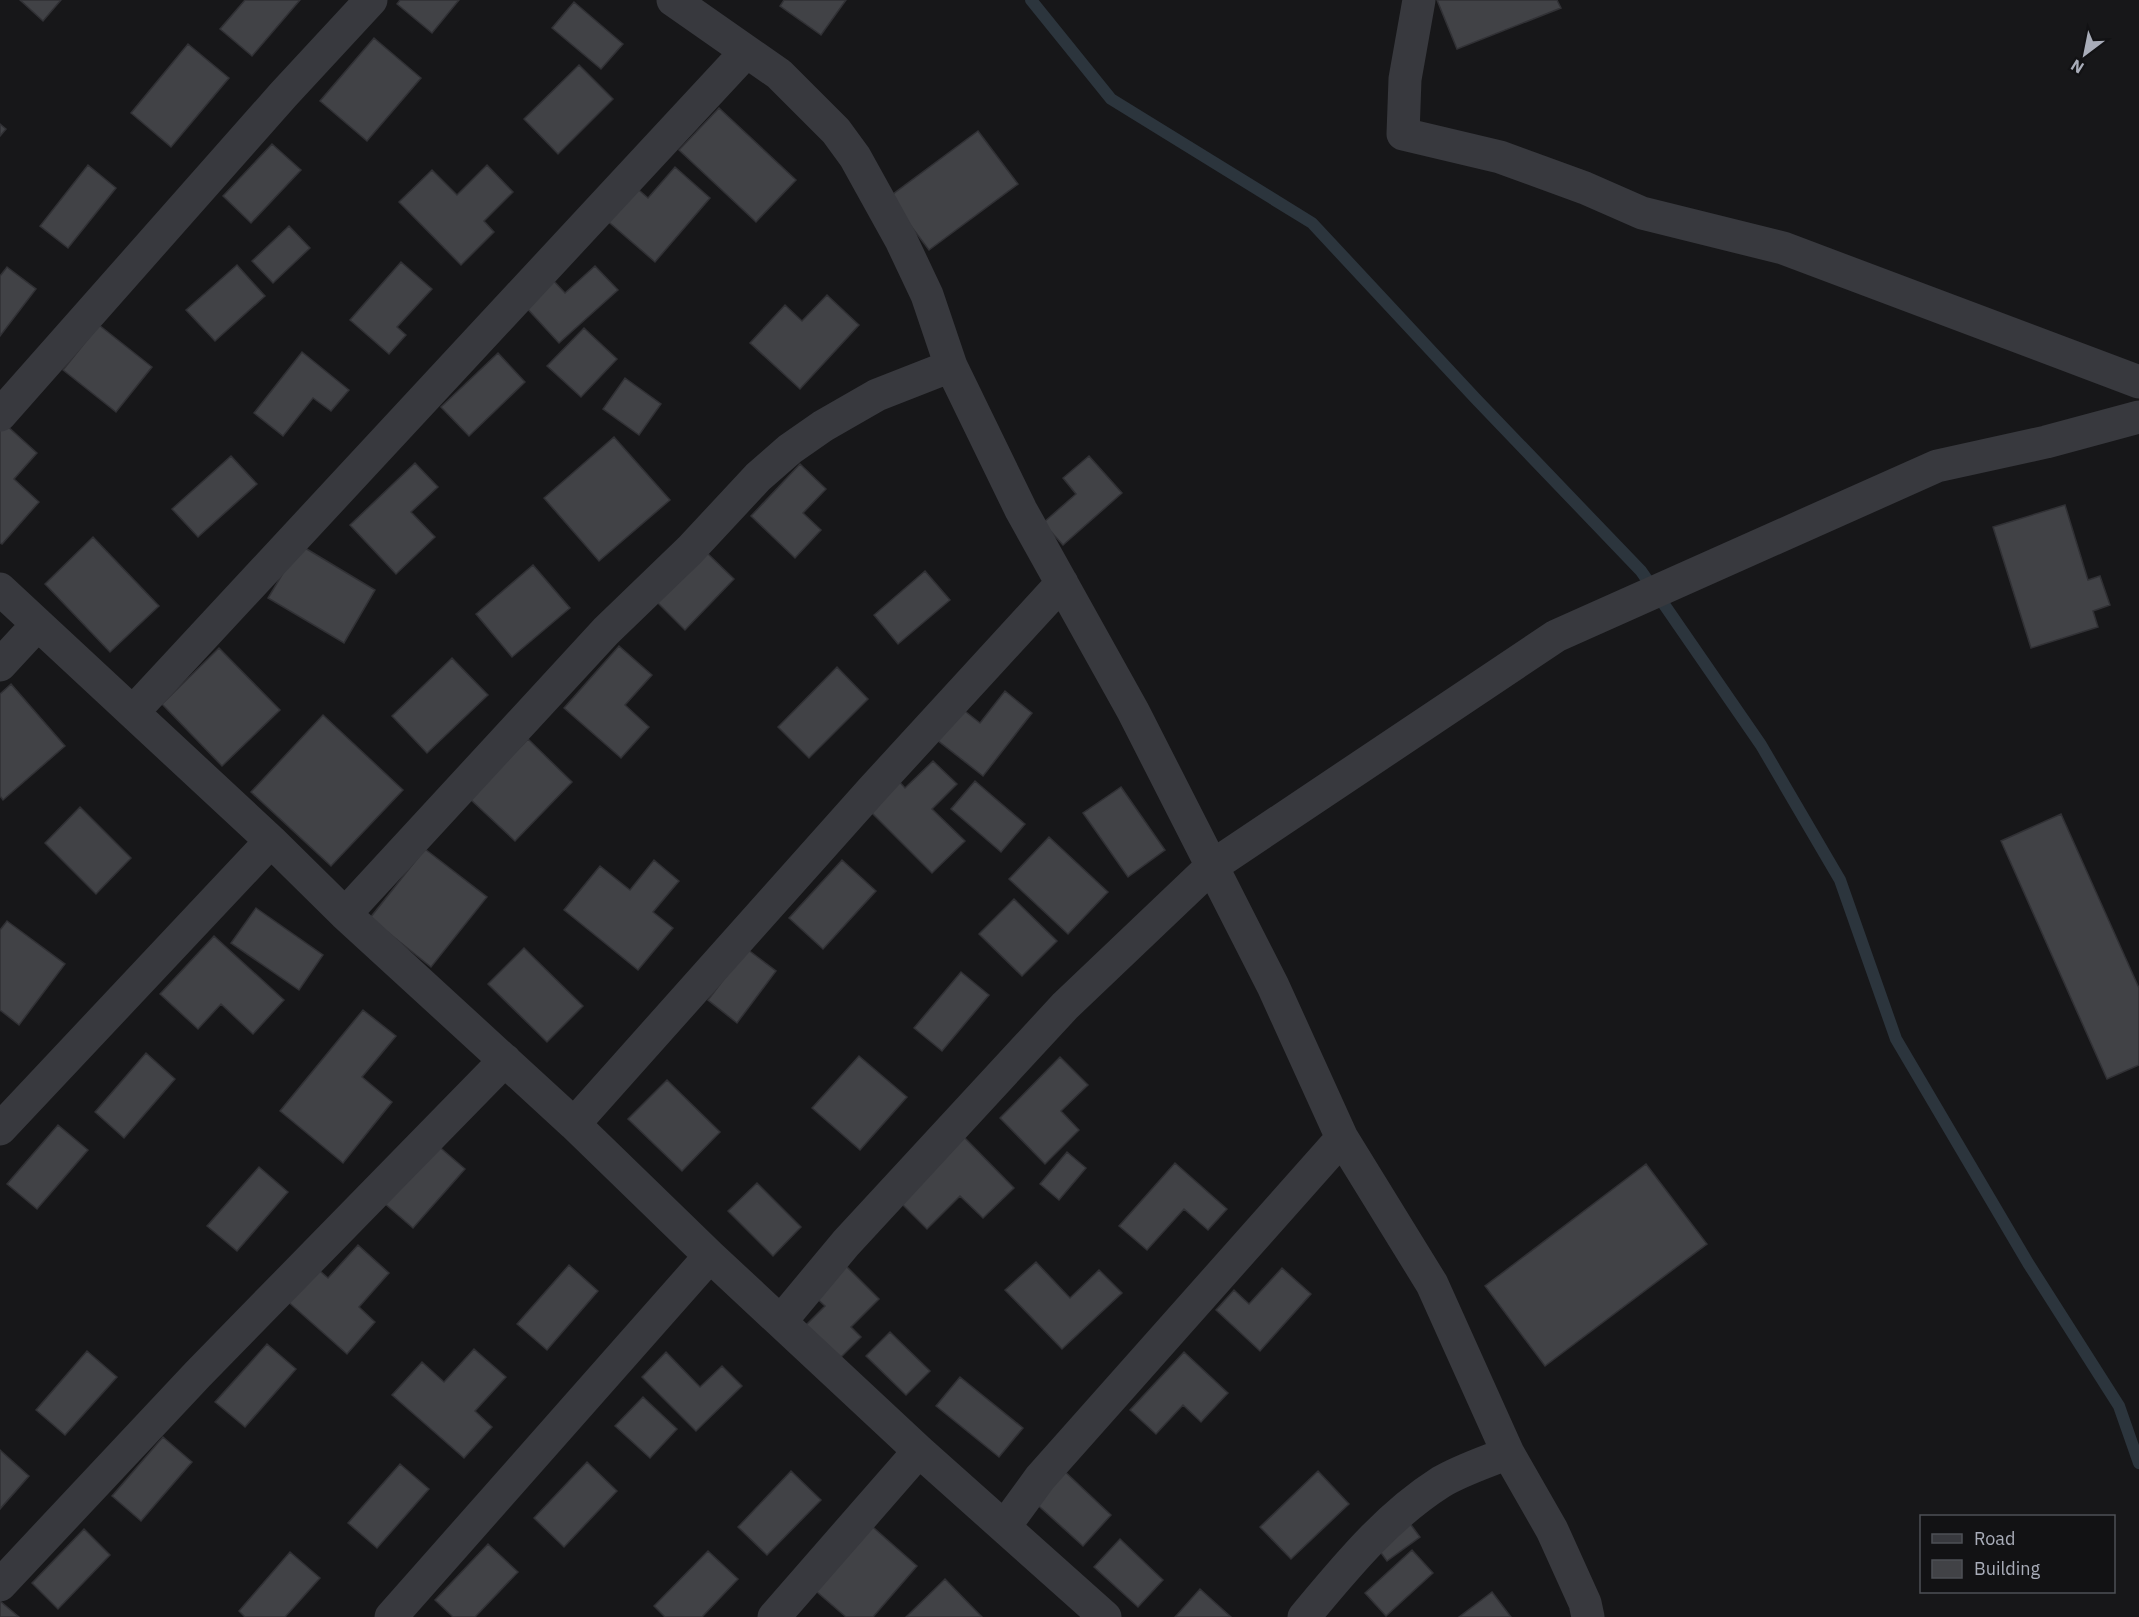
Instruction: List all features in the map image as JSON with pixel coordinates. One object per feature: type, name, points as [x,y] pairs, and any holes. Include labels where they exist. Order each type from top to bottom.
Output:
[{"type":"street","points":[[0,415],[275,104],[371,0]]},
{"type":"street","points":[[673,0],[778,74],[804,97],[836,131],[855,157],[901,240],[927,295],[951,366],[1021,510],[1133,711],[1273,986],[1342,1138],[1432,1284],[1508,1453],[1552,1530],[1585,1604],[1588,1617]]},
{"type":"street","points":[[1419,0],[1405,79],[1403,134],[1500,157],[1585,188],[1642,213],[1783,248],[2139,382]]},
{"type":"street","points":[[133,712],[746,52]]},
{"type":"street","points":[[345,914],[606,631],[690,550],[766,470],[790,449],[823,426],[877,395],[951,366]]},
{"type":"street","points":[[781,1321],[853,1235],[1065,1006],[1211,867],[1556,636],[1937,466],[2046,442],[2139,417]]},
{"type":"street","points":[[573,1124],[841,824],[1062,584]]},
{"type":"street","points":[[0,589],[36,625],[271,841],[345,914],[505,1060],[710,1256],[920,1451],[1106,1617]]},
{"type":"street","points":[[0,665],[36,625]]},
{"type":"street","points":[[0,1129],[271,841]]},
{"type":"street","points":[[0,1585],[198,1374],[505,1060]]},
{"type":"street","points":[[1005,1526],[1040,1478],[1342,1138]]},
{"type":"street","points":[[391,1617],[710,1256]]},
{"type":"street","points":[[774,1617],[920,1451]]},
{"type":"street","points":[[1304,1617],[1363,1547],[1401,1514],[1442,1482],[1508,1453]]},
{"type":"building","points":[[20,0],[61,0],[43,21]]},
{"type":"building","points":[[245,0],[300,0],[252,56],[220,29]]},
{"type":"building","points":[[400,0],[459,0],[432,33],[397,4]]},
{"type":"building","points":[[784,0],[846,0],[821,35],[780,6]]},
{"type":"building","points":[[1437,0],[1557,0],[1561,8],[1457,49]]},
{"type":"building","points":[[574,2],[623,44],[601,69],[552,28]]},
{"type":"building","points":[[374,38],[421,78],[367,141],[320,101]]},
{"type":"building","points":[[188,44],[229,78],[171,147],[131,113]]},
{"type":"building","points":[[579,65],[613,99],[558,154],[524,119]]},
{"type":"building","points":[[719,108],[796,180],[756,222],[679,150]]},
{"type":"building","points":[[0,124],[6,129],[0,136]]},
{"type":"building","points":[[978,131],[1018,184],[929,250],[889,197]]},
{"type":"building","points":[[272,144],[301,170],[251,223],[223,196]]},
{"type":"building","points":[[88,165],[116,188],[68,248],[40,226]]},
{"type":"building","points":[[487,165],[513,192],[484,221],[494,232],[461,265],[399,202],[432,170],[457,195]]},
{"type":"building","points":[[675,167],[710,198],[655,262],[589,205],[618,172],[648,198]]},
{"type":"building","points":[[289,226],[310,248],[273,283],[252,261]]},
{"type":"building","points":[[401,262],[432,289],[397,327],[406,335],[389,354],[350,320]]},
{"type":"building","points":[[538,264],[565,293],[595,266],[618,290],[559,343],[510,290]]},
{"type":"building","points":[[237,265],[265,296],[215,341],[186,310]]},
{"type":"building","points":[[7,267],[36,289],[0,336],[0,276]]},
{"type":"building","points":[[827,295],[859,325],[800,389],[750,343],[785,305],[802,321]]},
{"type":"building","points":[[99,325],[152,367],[116,412],[63,370]]},
{"type":"building","points":[[584,328],[617,359],[581,397],[547,366]]},
{"type":"building","points":[[302,352],[349,390],[331,411],[313,398],[283,436],[254,413]]},
{"type":"building","points":[[498,353],[525,382],[469,436],[441,407]]},
{"type":"building","points":[[625,378],[661,404],[639,435],[603,409]]},
{"type":"building","points":[[5,424],[37,453],[14,479],[39,502],[2,544],[0,543],[0,430]]},
{"type":"building","points":[[614,437],[670,500],[599,561],[544,498]]},
{"type":"building","points":[[231,456],[257,484],[198,537],[172,509]]},
{"type":"building","points":[[1089,456],[1122,493],[1063,545],[1043,523],[1076,494],[1063,478]]},
{"type":"building","points":[[415,463],[438,487],[411,512],[435,537],[396,574],[350,525]]},
{"type":"building","points":[[800,464],[826,489],[803,513],[821,530],[795,558],[751,516]]},
{"type":"building","points":[[2065,505],[2088,580],[2100,576],[2110,605],[2093,611],[2098,627],[2031,648],[1993,527]]},
{"type":"building","points":[[93,537],[159,606],[110,652],[45,584]]},
{"type":"building","points":[[300,545],[375,590],[344,643],[268,598]]},
{"type":"building","points":[[704,550],[734,579],[685,630],[656,601]]},
{"type":"building","points":[[533,565],[570,608],[512,657],[476,614]]},
{"type":"building","points":[[925,571],[950,600],[898,644],[874,615]]},
{"type":"building","points":[[619,646],[652,675],[625,705],[649,727],[621,758],[564,708]]},
{"type":"building","points":[[219,648],[280,710],[222,766],[162,704]]},
{"type":"building","points":[[452,658],[488,695],[427,753],[392,716]]},
{"type":"building","points":[[837,667],[868,699],[809,758],[778,727]]},
{"type":"building","points":[[11,684],[65,746],[3,800],[0,796],[0,694]]},
{"type":"building","points":[[1005,691],[1032,713],[983,776],[923,729],[947,697],[980,723]]},
{"type":"building","points":[[323,715],[403,790],[331,866],[251,792]]},
{"type":"building","points":[[528,739],[572,782],[515,841],[470,799]]},
{"type":"building","points":[[933,761],[957,784],[932,809],[965,841],[932,873],[866,807],[896,778],[905,788]]},
{"type":"building","points":[[975,781],[1025,824],[1001,852],[951,809]]},
{"type":"building","points":[[1121,787],[1165,850],[1128,877],[1083,813]]},
{"type":"building","points":[[80,807],[131,858],[96,894],[45,843]]},
{"type":"building","points":[[2061,814],[2139,988],[2139,1065],[2107,1079],[2001,841]]},
{"type":"building","points":[[1049,837],[1108,892],[1068,934],[1009,879]]},
{"type":"building","points":[[425,849],[487,897],[431,967],[370,918]]},
{"type":"building","points":[[654,860],[679,881],[653,912],[673,928],[638,970],[564,910],[600,866],[630,890]]},
{"type":"building","points":[[842,860],[876,891],[823,949],[789,918]]},
{"type":"building","points":[[1014,899],[1057,941],[1022,976],[979,934]]},
{"type":"building","points":[[256,908],[323,955],[299,990],[231,943]]},
{"type":"building","points":[[7,921],[65,964],[19,1025],[0,1010],[0,930]]},
{"type":"building","points":[[214,936],[284,1000],[253,1034],[221,1004],[198,1029],[160,994]]},
{"type":"building","points":[[524,948],[583,1006],[547,1042],[488,984]]},
{"type":"building","points":[[747,949],[776,971],[737,1023],[708,1000]]},
{"type":"building","points":[[961,972],[989,995],[942,1051],[914,1028]]},
{"type":"building","points":[[363,1010],[396,1036],[362,1077],[392,1102],[343,1163],[280,1111]]},
{"type":"building","points":[[146,1053],[175,1079],[124,1138],[95,1112]]},
{"type":"building","points":[[859,1056],[907,1097],[860,1150],[812,1108]]},
{"type":"building","points":[[1060,1057],[1088,1085],[1061,1111],[1079,1130],[1045,1164],[1000,1118]]},
{"type":"building","points":[[667,1080],[720,1132],[682,1171],[628,1119]]},
{"type":"building","points":[[58,1125],[88,1150],[37,1209],[7,1184]]},
{"type":"building","points":[[962,1135],[1014,1188],[983,1218],[960,1196],[927,1229],[897,1199]]},
{"type":"building","points":[[436,1144],[465,1169],[413,1228],[384,1203]]},
{"type":"building","points":[[1067,1152],[1086,1168],[1059,1200],[1040,1184]]},
{"type":"building","points":[[1175,1163],[1227,1209],[1208,1230],[1184,1209],[1147,1250],[1119,1226]]},
{"type":"building","points":[[1646,1164],[1707,1244],[1545,1366],[1485,1286]]},
{"type":"building","points":[[259,1167],[288,1192],[237,1251],[207,1226]]},
{"type":"building","points":[[757,1183],[801,1227],[773,1256],[728,1211]]},
{"type":"building","points":[[358,1245],[389,1273],[359,1307],[375,1322],[347,1354],[276,1291],[305,1258],[328,1278]]},
{"type":"building","points":[[1036,1262],[1070,1298],[1099,1270],[1122,1293],[1062,1349],[1005,1290]]},
{"type":"building","points":[[844,1264],[879,1299],[851,1327],[861,1337],[834,1364],[800,1331],[825,1306],[813,1295]]},
{"type":"building","points":[[569,1265],[598,1291],[547,1350],[517,1324]]},
{"type":"building","points":[[1282,1268],[1311,1294],[1260,1351],[1216,1310],[1234,1290],[1249,1304]]},
{"type":"building","points":[[890,1332],[930,1371],[906,1395],[866,1356]]},
{"type":"building","points":[[267,1344],[296,1369],[245,1427],[215,1402]]},
{"type":"building","points":[[474,1349],[506,1377],[475,1411],[492,1427],[464,1458],[392,1395],[422,1362],[444,1382]]},
{"type":"building","points":[[87,1351],[117,1377],[65,1435],[36,1410]]},
{"type":"building","points":[[666,1352],[700,1387],[722,1366],[742,1386],[696,1431],[642,1377]]},
{"type":"building","points":[[1184,1352],[1228,1393],[1201,1422],[1183,1405],[1156,1434],[1130,1410]]},
{"type":"building","points":[[960,1377],[1023,1428],[999,1457],[936,1406]]},
{"type":"building","points":[[643,1397],[677,1429],[650,1458],[615,1426]]},
{"type":"building","points":[[163,1437],[192,1462],[141,1521],[112,1496]]},
{"type":"building","points":[[0,1450],[29,1476],[0,1509]]},
{"type":"building","points":[[587,1462],[617,1491],[564,1547],[534,1518]]},
{"type":"building","points":[[400,1464],[429,1489],[377,1548],[348,1523]]},
{"type":"building","points":[[1060,1467],[1111,1515],[1083,1546],[1031,1499]]},
{"type":"building","points":[[791,1471],[821,1500],[767,1555],[738,1527]]},
{"type":"building","points":[[1318,1471],[1349,1504],[1291,1559],[1260,1527]]},
{"type":"building","points":[[1403,1514],[1420,1537],[1387,1561],[1370,1538]]},
{"type":"building","points":[[866,1521],[917,1566],[873,1617],[846,1617],[810,1586]]},
{"type":"building","points":[[84,1529],[110,1555],[58,1609],[32,1583]]},
{"type":"building","points":[[1120,1539],[1163,1580],[1138,1607],[1094,1567]]},
{"type":"building","points":[[488,1544],[518,1572],[475,1617],[453,1617],[435,1600]]},
{"type":"building","points":[[1412,1550],[1433,1573],[1386,1616],[1365,1593]]},
{"type":"building","points":[[708,1551],[738,1579],[702,1617],[665,1617],[654,1606]]},
{"type":"building","points":[[290,1552],[320,1578],[285,1617],[245,1617],[239,1611]]},
{"type":"building","points":[[945,1579],[982,1617],[906,1617]]},
{"type":"building","points":[[1200,1589],[1231,1617],[1175,1617]]},
{"type":"building","points":[[1492,1592],[1511,1617],[1459,1617]]},
{"type":"building","points":[[0,1601],[19,1617],[0,1617]]},
{"type":"waterway","points":[[1031,0],[1111,99],[1312,223],[1641,571],[1761,745],[1840,880],[1896,1039],[2028,1263],[2119,1406],[2139,1463]]}]
